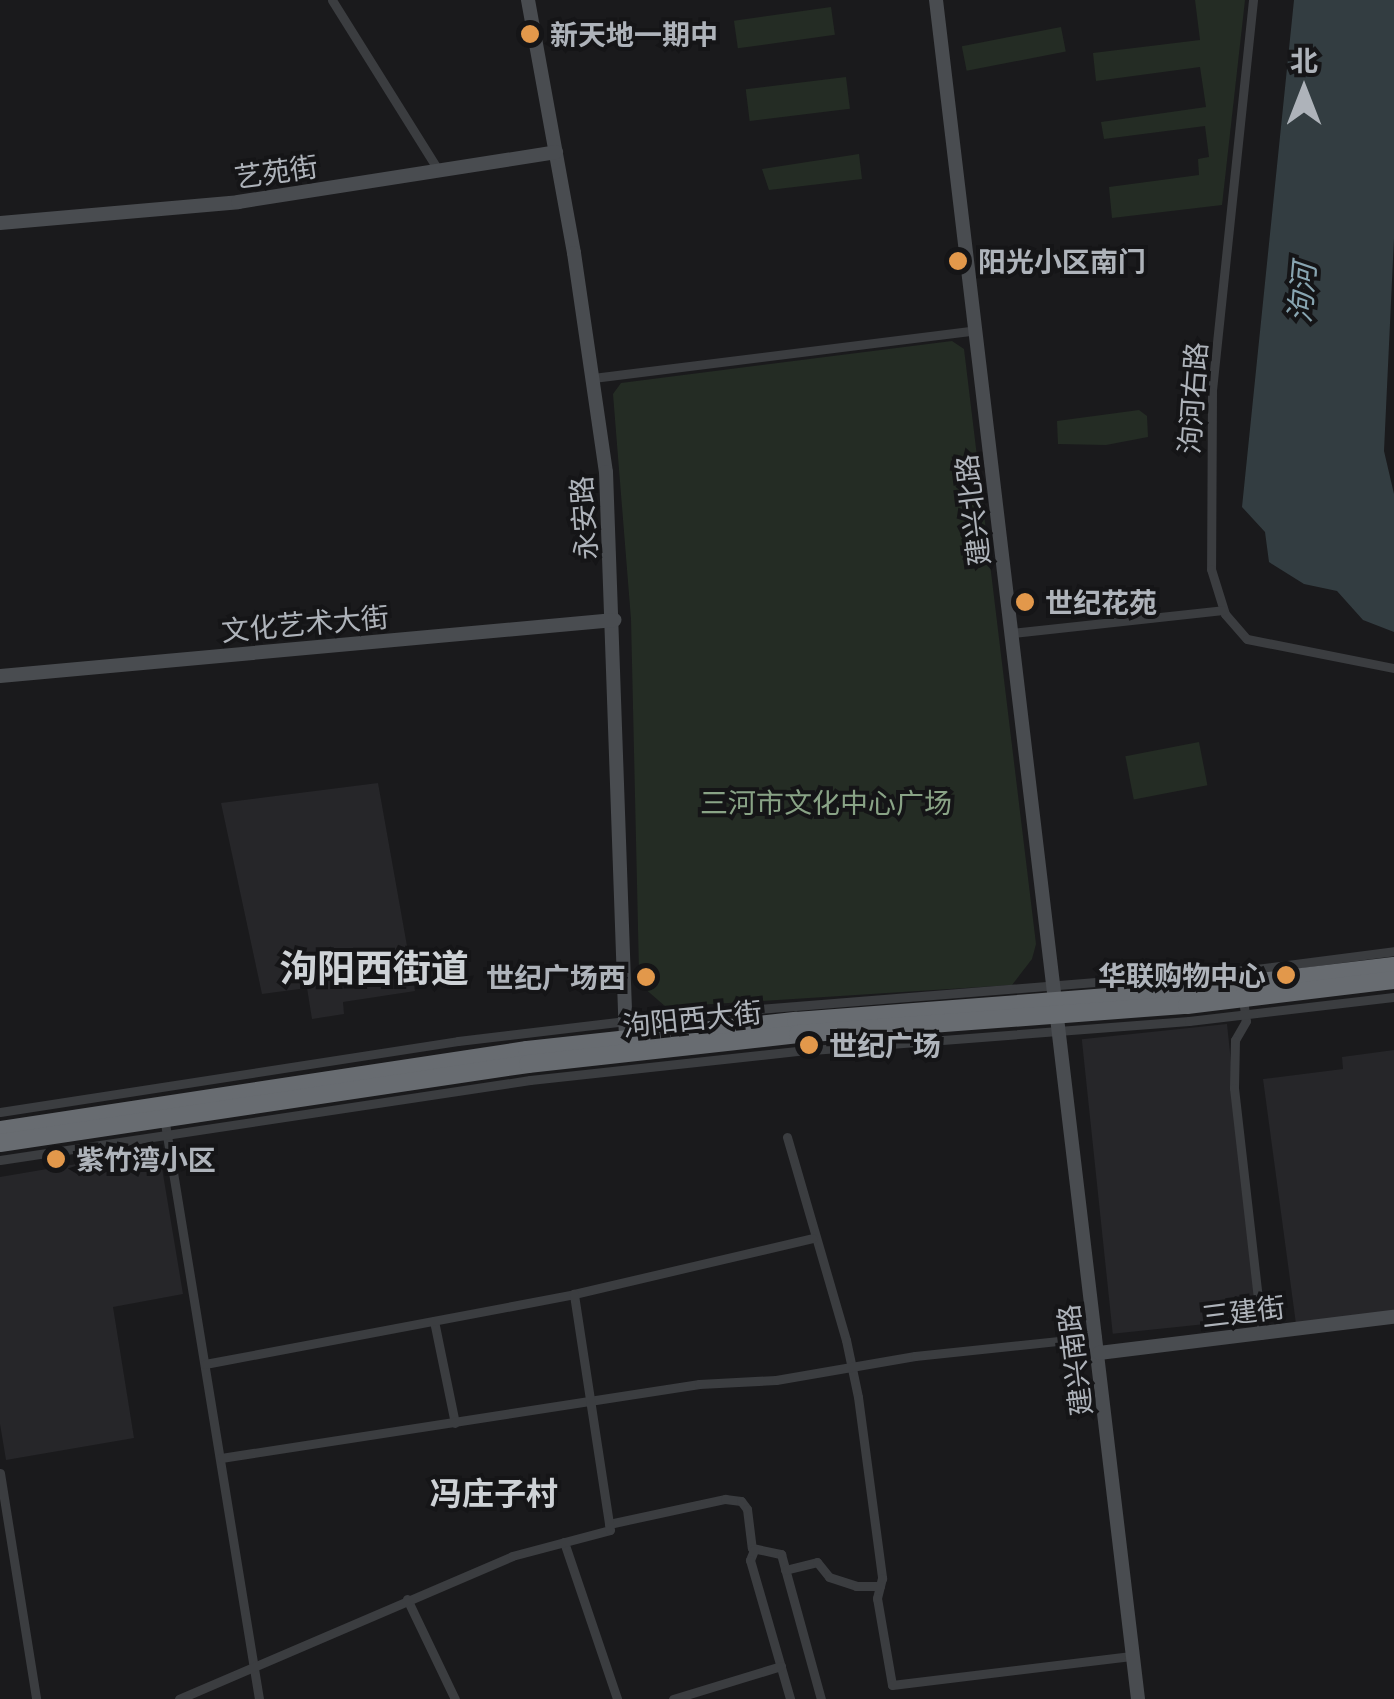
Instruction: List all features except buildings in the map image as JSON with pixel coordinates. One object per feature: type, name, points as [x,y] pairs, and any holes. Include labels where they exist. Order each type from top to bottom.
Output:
[{"type":"highway","name":"泃阳西大街","points":[[0,1143],[166,1126],[616,1053],[1057,1008],[1394,966]]},
{"type":"highway","name":"泃阳西大街","points":[[0,1130],[626,1030],[1057,1008],[1244,1007],[1394,980]]},
{"type":"street","points":[[332,0],[440,172]]},
{"type":"street","name":"永安路","points":[[528,0],[606,472],[626,1030]]},
{"type":"street","name":"建兴北路","points":[[936,0],[1057,1008]]},
{"type":"street","name":"泃河右路","points":[[1223,610],[1211,570],[1210,426],[1253,0]]},
{"type":"street","name":"艺苑街","points":[[0,223],[238,202],[556,152]]},
{"type":"street","points":[[592,378],[976,330]]},
{"type":"street","points":[[1012,633],[1223,610],[1246,640],[1394,668]]},
{"type":"street","name":"文化艺术大街","points":[[0,676],[614,620]]},
{"type":"street","points":[[1057,1008],[1256,969],[1394,950]]},
{"type":"street","points":[[1262,1334],[1234,1088],[1236,1040],[1244,1007],[1394,997]]},
{"type":"street","name":"建兴南路","points":[[1057,1008],[1138,1699]]},
{"type":"street","points":[[0,1112],[458,1042],[626,1030]]},
{"type":"street","points":[[0,1160],[166,1126],[259,1699]]},
{"type":"street","points":[[787,1137],[851,1367],[880,1586],[877,1598],[892,1685],[1133,1656]]},
{"type":"street","points":[[205,1364],[574,1294],[813,1238]]},
{"type":"street","points":[[179,1699],[512,1556],[610,1530],[574,1294]]},
{"type":"street","name":"三建街","points":[[1099,1354],[1394,1317]]},
{"type":"street","points":[[434,1320],[455,1424]]},
{"type":"street","points":[[221,1458],[700,1384],[776,1380],[1097,1337]]},
{"type":"street","points":[[0,1473],[36,1699]]},
{"type":"street","points":[[608,1524],[738,1499],[747,1509],[754,1550],[750,1560],[790,1699]]},
{"type":"street","points":[[564,1542],[617,1699]]},
{"type":"street","points":[[754,1550],[780,1551],[821,1699]]},
{"type":"street","points":[[785,1570],[817,1562],[829,1577],[856,1586],[880,1586]]},
{"type":"street","points":[[407,1598],[455,1699]]},
{"type":"street","points":[[673,1699],[781,1666]]},
{"type":"shaded area","points":[[378,783],[415,991],[343,1002],[344,1014],[312,1019],[307,988],[262,994],[221,803]]},
{"type":"shaded area","name":"华联购物中心","points":[[1227,1024],[1258,1318],[1113,1334],[1082,1039]]},
{"type":"shaded area","points":[[1394,1050],[1394,1312],[1296,1324],[1263,1079],[1343,1069],[1342,1057]]},
{"type":"shaded area","points":[[159,1150],[183,1294],[113,1307],[134,1438],[6,1460],[0,1424],[0,1177]]},
{"type":"green space","points":[[1195,0],[1245,0],[1222,205],[1112,218],[1109,187],[1199,175],[1198,159],[1209,157],[1205,126],[1104,139],[1101,122],[1206,107],[1200,67],[1096,81],[1093,53],[1200,40]]},
{"type":"green space","points":[[831,7],[835,35],[738,48],[734,21]]},
{"type":"green space","points":[[1061,27],[1066,52],[967,71],[962,46]]},
{"type":"green space","points":[[846,77],[850,109],[750,121],[746,89]]},
{"type":"green space","points":[[859,154],[862,179],[769,190],[762,169]]},
{"type":"green space","name":"三河市文化中心广场","points":[[952,341],[964,349],[1036,944],[1032,959],[1012,985],[666,1007],[643,987],[639,972],[631,619],[613,394],[621,383]]},
{"type":"green space","points":[[1139,410],[1147,416],[1148,437],[1106,445],[1058,444],[1057,421]]},
{"type":"green space","points":[[1199,742],[1207,785],[1134,800],[1125,756]]},
{"type":"water","name":"泃河","points":[[1294,0],[1394,0],[1394,238],[1384,451],[1394,494],[1394,632],[1363,620],[1337,591],[1304,584],[1269,562],[1265,532],[1242,507]]},
{"type":"place","name":"新天地一期中","points":[[530,34]]},
{"type":"place","name":"阳光小区南门","points":[[958,261]]},
{"type":"place","name":"世纪花苑","points":[[1025,602]]},
{"type":"place","name":"华联购物中心","points":[[1286,975]]},
{"type":"place","name":"世纪广场西","points":[[646,977]]},
{"type":"place","name":"世纪广场","points":[[809,1045]]},
{"type":"place","name":"紫竹湾小区","points":[[56,1159]]},
{"type":"district","name":"泃阳西街道","points":[[374,968]]},
{"type":"district","name":"冯庄子村","points":[[494,1493]]}]
